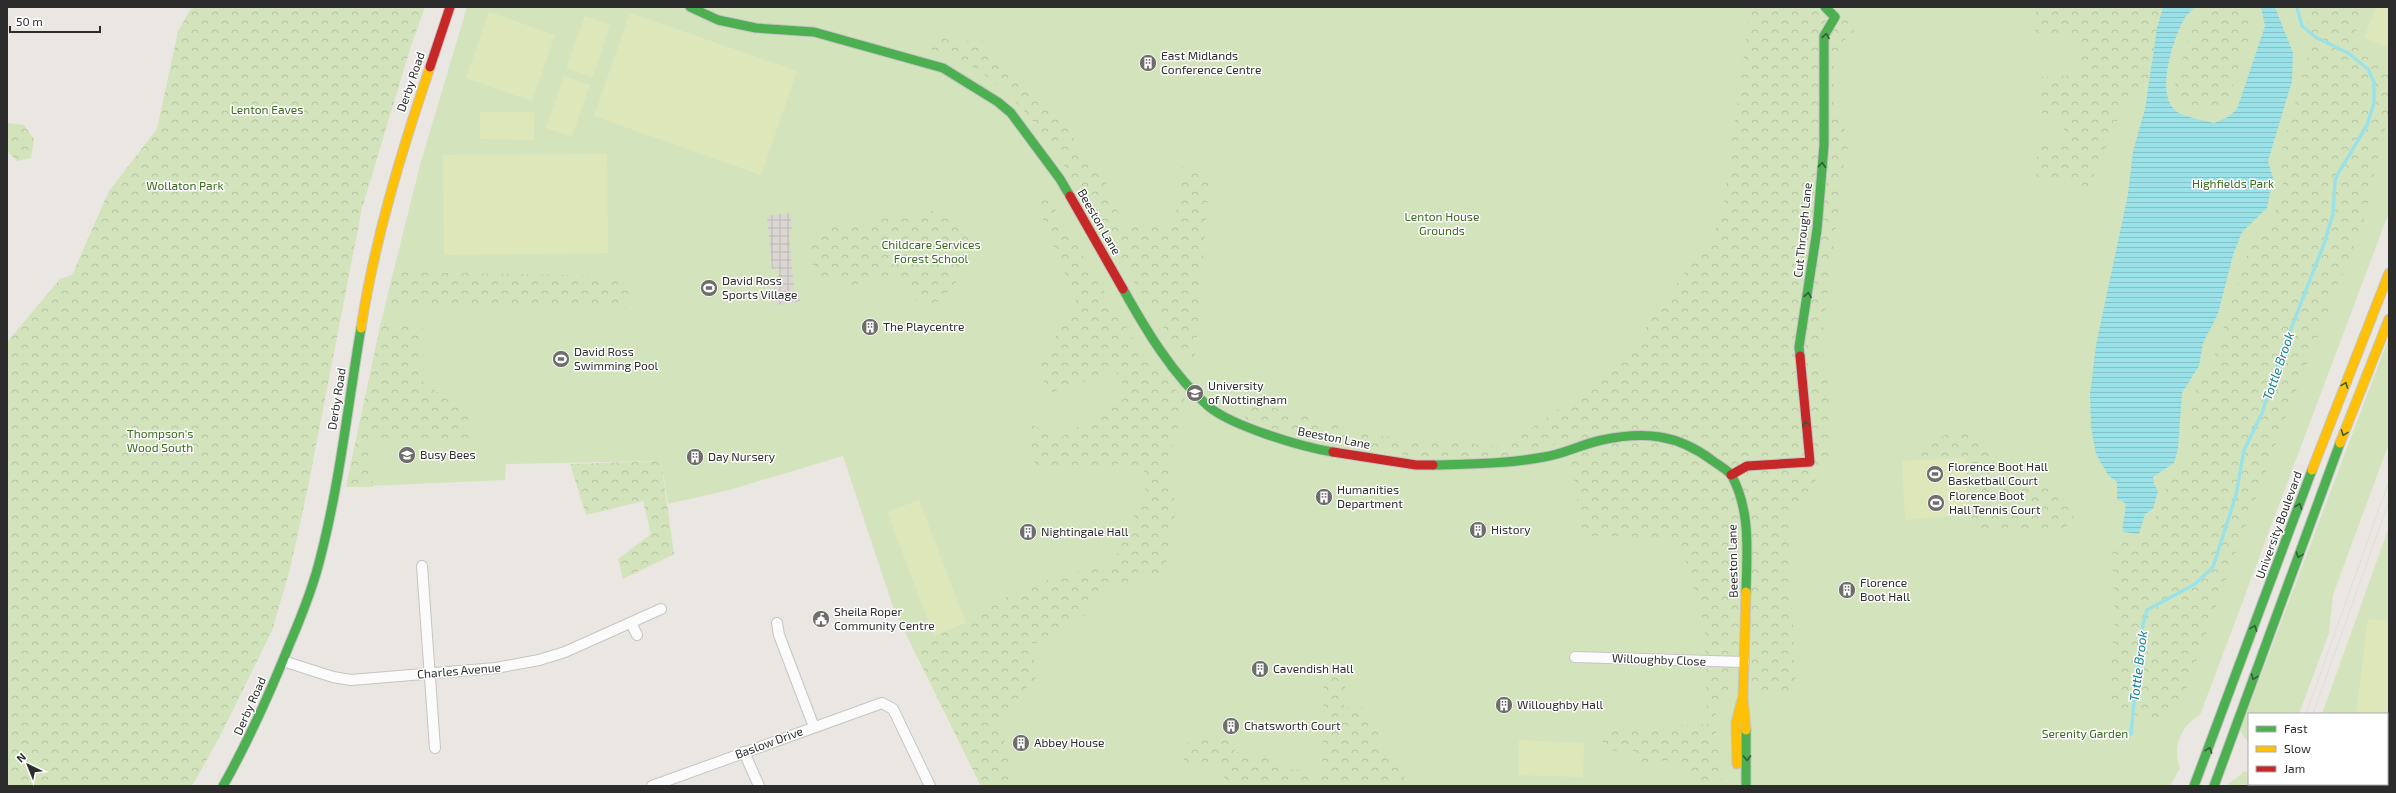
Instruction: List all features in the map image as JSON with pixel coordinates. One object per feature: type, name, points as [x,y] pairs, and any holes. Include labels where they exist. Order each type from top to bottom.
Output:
[{"type":"main road","name":"Derby Road","points":[[223,786],[249,738],[283,661],[303,610],[321,556],[334,494],[363,313],[382,222],[396,165],[450,7]]},
{"type":"main road","name":"Beeston Lane","points":[[690,7],[724,22],[756,28],[814,32],[943,68],[998,102],[1011,113],[1025,130],[1060,179],[1145,328],[1176,372],[1209,407],[1241,424],[1307,448],[1416,465],[1505,464],[1546,457],[1602,440],[1648,435],[1670,438],[1696,448],[1731,475],[1742,504],[1747,533],[1743,697],[1746,723],[1746,786]]},
{"type":"main road","name":"Cut Through Lane","points":[[1731,475],[1747,466],[1810,462],[1799,347],[1817,230],[1824,145],[1824,36],[1827,28],[1835,17],[1825,7]]},
{"type":"main road","name":"University Boulevard","points":[[2194,786],[2201,772],[2312,472],[2389,273]]},
{"type":"main road","points":[[2214,786],[2328,474],[2389,319]]},
{"type":"main road","name":"Beeston Lane","points":[[1738,786],[1737,746],[1734,734],[1738,707],[1743,697]]},
{"type":"street","points":[[422,566],[435,748]]},
{"type":"street","name":"Charles Avenue","points":[[283,661],[341,679],[429,674],[496,668],[539,660],[565,652],[661,609]]},
{"type":"street","points":[[630,623],[637,635]]},
{"type":"street","points":[[777,624],[778,635],[814,727]]},
{"type":"street","name":"Willoughby Close","points":[[1574,657],[1744,662]]},
{"type":"street","name":"Baslow Drive","points":[[652,786],[876,704],[886,703],[893,709],[930,786]]},
{"type":"street","points":[[744,752],[759,786]]},
{"type":"green space","name":"Thompson's Wood South","points":[[192,7],[425,7],[411,46],[362,208],[308,487],[290,569],[272,631],[219,738],[192,786],[7,786],[7,342],[60,279],[72,275],[109,191],[157,129],[178,31]]},
{"type":"green space","name":"University of Nottingham","points":[[467,7],[2389,7],[2389,212],[2200,715],[2193,719],[2180,737],[2177,752],[2180,768],[2170,786],[981,786],[894,610],[843,456],[729,490],[668,504],[661,461],[506,464],[505,480],[346,487],[381,322],[420,165]]},
{"type":"green space","points":[[1747,7],[1846,7],[1854,32],[1841,43],[1834,59],[1834,110],[1844,129],[1851,134],[1844,164],[1819,360],[1830,389],[1830,452],[1821,472],[1788,521],[1796,689],[1755,694],[1748,677],[1731,677],[1730,696],[1716,714],[1714,722],[1723,765],[1722,786],[1701,786],[1677,760],[1636,763],[1633,750],[1604,751],[1601,730],[1707,724],[1705,627],[1685,560],[1662,537],[1583,536],[1568,441],[1503,457],[1460,462],[1364,450],[1300,438],[1245,419],[1248,401],[1381,436],[1505,447],[1618,367],[1721,221],[1748,25]]},
{"type":"green space","points":[[2036,7],[2163,7],[2157,28],[2148,88],[2125,102],[2089,187],[2036,177],[2038,143],[2062,142],[2065,122],[2040,112],[2041,77],[2078,75],[2078,35],[2035,33]]},
{"type":"green space","points":[[2205,7],[2251,7],[2251,31],[2226,105],[2212,112],[2183,104],[2174,88],[2192,26]]},
{"type":"green space","points":[[2306,7],[2366,7],[2351,45],[2389,64],[2389,112],[2363,223],[2284,422],[2184,695],[2155,724],[2108,703],[2115,617],[2112,542],[2146,542],[2169,480],[2189,460],[2193,395],[2214,357],[2252,240],[2273,220],[2283,188],[2280,158],[2312,41],[2306,15]]},
{"type":"green space","points":[[2376,7],[2389,7],[2389,48],[2364,38]]},
{"type":"green space","points":[[489,12],[555,35],[532,101],[466,78]]},
{"type":"green space","points":[[630,13],[797,71],[761,175],[594,116]]},
{"type":"green space","points":[[585,16],[610,25],[593,77],[566,68]]},
{"type":"green space","points":[[975,34],[1042,97],[1061,120],[1108,186],[1122,224],[1174,228],[1182,167],[1210,171],[1194,371],[1141,293],[1054,150],[1021,107],[1001,88],[973,67],[923,46],[943,38],[963,45]]},
{"type":"green space","points":[[564,76],[590,85],[572,136],[546,128]]},
{"type":"green space","points":[[480,112],[535,112],[534,140],[480,139]]},
{"type":"green space","points":[[7,123],[24,125],[34,139],[31,158],[17,161],[7,151]]},
{"type":"green space","points":[[607,154],[608,253],[444,255],[443,155]]},
{"type":"green space","points":[[1047,196],[1143,355],[1191,406],[1181,420],[1169,456],[1168,485],[1177,506],[1167,551],[1166,577],[1134,579],[1099,594],[1088,612],[1054,639],[1030,644],[1035,663],[1035,682],[1018,693],[1019,705],[1000,715],[1009,767],[1026,786],[981,786],[913,648],[934,636],[966,623],[1010,595],[1044,581],[1116,562],[1120,538],[1146,498],[1144,471],[1117,464],[1089,470],[1037,467],[1032,457],[1029,424],[1061,437],[1129,396],[1116,371],[1047,394],[1039,362],[1077,304],[1035,200]]},
{"type":"green space","name":"Childcare Services Forest School","points":[[932,211],[958,223],[977,244],[974,253],[959,279],[939,301],[931,306],[913,299],[902,276],[847,286],[846,277],[819,279],[815,276],[812,246],[818,230]]},
{"type":"green space","points":[[393,272],[618,276],[629,284],[629,309],[386,306]]},
{"type":"green space","points":[[423,321],[419,375],[423,381],[459,409],[468,412],[469,439],[370,441],[373,487],[346,487],[381,322]]},
{"type":"green space","points":[[2389,337],[2389,443],[2333,595],[2329,633],[2299,713],[2248,713],[2248,742],[2240,731]]},
{"type":"green space","points":[[1977,432],[2004,478],[2046,477],[2064,493],[2074,516],[2065,529],[1985,534],[1969,514],[1965,458],[1902,461],[1922,447],[1947,434]]},
{"type":"green space","points":[[1965,458],[1969,514],[1905,520],[1902,461]]},
{"type":"green space","points":[[661,461],[674,554],[623,579],[618,559],[651,534],[643,501],[586,515],[570,464]]},
{"type":"green space","points":[[919,500],[966,623],[934,636],[887,512]]},
{"type":"green space","points":[[2389,527],[2389,786],[2293,786],[2388,785],[2388,713],[2322,713]]},
{"type":"green space","points":[[2368,619],[2389,621],[2389,767],[2388,713],[2356,713]]},
{"type":"green space","points":[[1324,674],[1346,674],[1344,707],[1365,707],[1381,739],[1384,757],[1409,763],[1403,781],[1362,786],[1242,786],[1242,783],[1225,781],[1221,762],[1186,764],[1183,758],[1184,746],[1202,737],[1219,737],[1233,740],[1235,752],[1280,756],[1284,769],[1322,771]]},
{"type":"green space","points":[[1519,740],[1584,743],[1583,777],[1518,775]]},
{"type":"green space","points":[[2245,771],[2248,772],[2248,785],[2272,785],[2272,786],[2226,786]]},
{"type":"shaded area","points":[[790,213],[792,228],[789,233],[794,290],[800,295],[800,302],[776,305],[773,278],[779,277],[778,268],[772,269],[767,216]]},
{"type":"water","points":[[2163,7],[2195,7],[2185,17],[2179,30],[2168,67],[2166,81],[2167,93],[2170,103],[2176,111],[2184,115],[2214,123],[2228,117],[2237,109],[2265,26],[2261,7],[2275,7],[2293,53],[2292,81],[2268,161],[2273,178],[2267,208],[2242,232],[2233,255],[2218,314],[2203,343],[2199,366],[2182,393],[2178,449],[2174,463],[2153,477],[2154,484],[2158,491],[2153,509],[2145,514],[2139,534],[2123,532],[2125,503],[2117,499],[2117,482],[2108,475],[2096,454],[2091,427],[2090,394],[2096,345],[2128,194],[2133,151],[2145,109],[2157,28]]},
{"type":"waterway","name":"Tottle Brook","points":[[2131,734],[2141,632],[2147,610],[2195,584],[2213,567],[2236,495],[2244,450],[2262,413],[2281,354],[2324,244],[2333,214],[2335,179],[2367,125],[2374,103],[2374,82],[2368,69],[2348,53],[2317,38],[2302,26],[2297,7]]},
{"type":"tram line","points":[[2306,713],[2389,481]]},
{"type":"tram line","points":[[2313,713],[2389,501]]},
{"type":"traffic: fast","points":[[690,7],[718,20],[756,28],[814,32],[943,68],[998,102],[1011,113],[1060,179],[1070,196]]},
{"type":"traffic: fast","points":[[1800,356],[1799,347],[1817,230],[1824,145],[1824,36],[1835,17],[1825,7]]},
{"type":"traffic: fast","points":[[1123,289],[1171,366],[1208,406],[1219,414],[1233,421],[1268,435],[1304,446],[1333,452]]},
{"type":"traffic: fast","points":[[223,786],[242,751],[267,698],[299,622],[315,577],[328,527],[361,328]]},
{"type":"traffic: fast","points":[[1433,465],[1516,461],[1551,456],[1587,444],[1617,437],[1660,437],[1687,445],[1700,452],[1728,472],[1732,476],[1738,490],[1745,518],[1747,548],[1746,592]]},
{"type":"traffic: fast","points":[[2214,786],[2340,443]]},
{"type":"traffic: fast","points":[[2194,786],[2312,470]]},
{"type":"traffic: fast","points":[[1746,730],[1746,786]]},
{"type":"traffic: slow","points":[[361,328],[381,229],[399,164],[430,67]]},
{"type":"traffic: slow","points":[[2312,470],[2389,273]]},
{"type":"traffic: slow","points":[[2340,443],[2389,319]]},
{"type":"traffic: slow","points":[[1746,592],[1743,697],[1746,730]]},
{"type":"traffic: slow","points":[[1737,764],[1736,723],[1742,699]]},
{"type":"traffic: jam","points":[[430,67],[450,7]]},
{"type":"traffic: jam","points":[[1070,196],[1123,289]]},
{"type":"traffic: jam","points":[[1731,475],[1747,466],[1810,462],[1800,356]]},
{"type":"traffic: jam","points":[[1333,452],[1416,465],[1433,465]]},
{"type":"place","name":"East Midlands Conference Centre","points":[[1148,63]]},
{"type":"place","name":"David Ross Sports Village","points":[[709,288]]},
{"type":"place","name":"The Playcentre","points":[[870,327]]},
{"type":"place","name":"David Ross Swimming Pool","points":[[561,359]]},
{"type":"place","name":"University of Nottingham","points":[[1195,393]]},
{"type":"place","name":"Busy Bees","points":[[407,455]]},
{"type":"place","name":"Day Nursery","points":[[695,457]]},
{"type":"place","name":"Florence Boot Hall Basketball Court","points":[[1935,474]]},
{"type":"place","name":"Humanities Department","points":[[1324,497]]},
{"type":"place","name":"Florence Boot Hall Tennis Court","points":[[1936,503]]},
{"type":"place","name":"History","points":[[1478,530]]},
{"type":"place","name":"Nightingale Hall","points":[[1028,532]]},
{"type":"place","name":"Florence Boot Hall","points":[[1847,590]]},
{"type":"place","name":"Sheila Roper Community Centre","points":[[821,619]]},
{"type":"place","name":"Cavendish Hall","points":[[1260,669]]},
{"type":"place","name":"Willoughby Hall","points":[[1504,705]]},
{"type":"place","name":"Chatsworth Court","points":[[1231,726]]},
{"type":"place","name":"Abbey House","points":[[1021,743]]},
{"type":"park label","name":"Lenton Eaves","points":[[267,110]]},
{"type":"park label","name":"Highfields Park","points":[[2233,184]]},
{"type":"park label","name":"Wollaton Park","points":[[185,186]]},
{"type":"park label","name":"Lenton House Grounds","points":[[1442,224]]},
{"type":"park label","name":"Serenity Garden","points":[[2085,734]]}]
